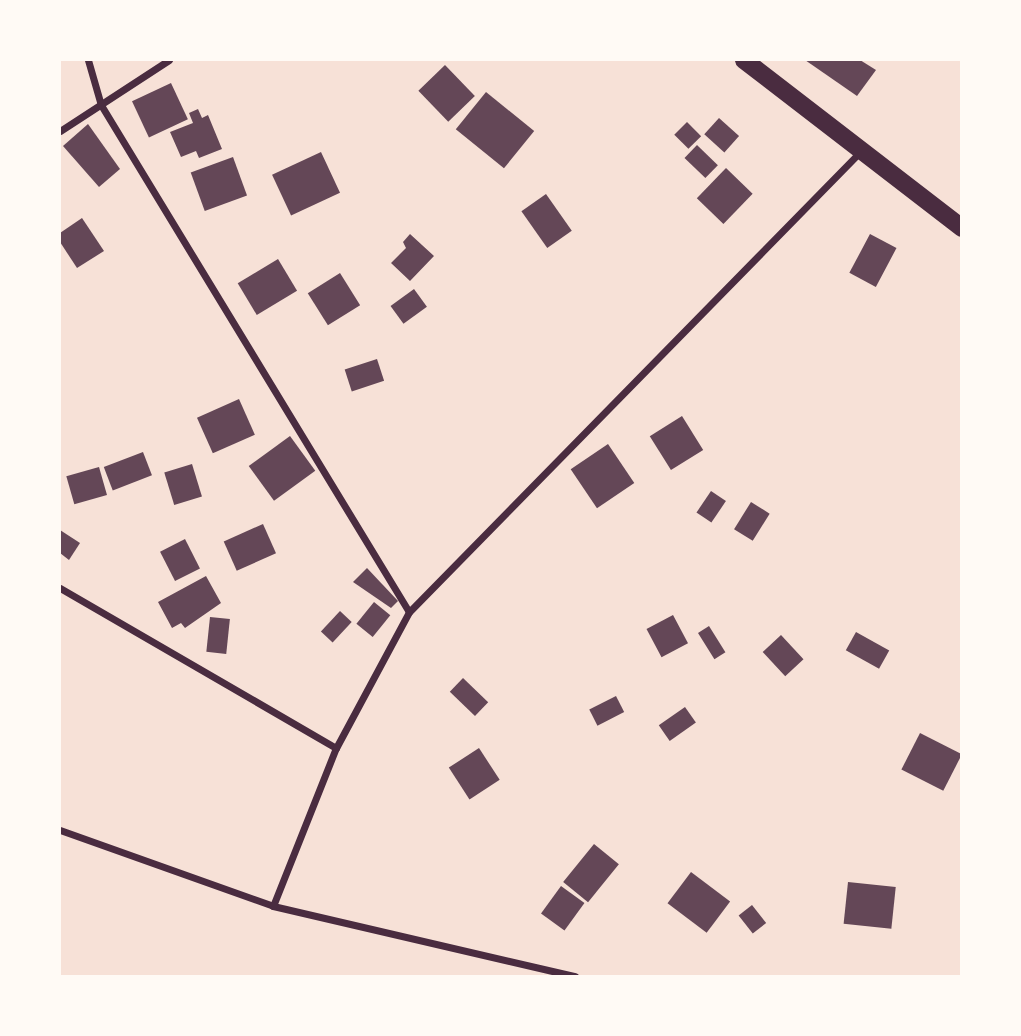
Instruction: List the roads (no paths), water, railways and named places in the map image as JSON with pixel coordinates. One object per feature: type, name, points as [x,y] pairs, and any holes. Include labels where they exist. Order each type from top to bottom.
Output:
[{"type":"main road","points":[[744,60],[961,228]]},
{"type":"street","points":[[88,60],[101,105],[409,612]]},
{"type":"street","points":[[60,131],[169,60]]},
{"type":"street","points":[[273,906],[337,748],[409,612],[552,460],[860,152]]},
{"type":"street","points":[[60,588],[337,748]]},
{"type":"street","points":[[60,830],[273,906],[575,976]]}]
